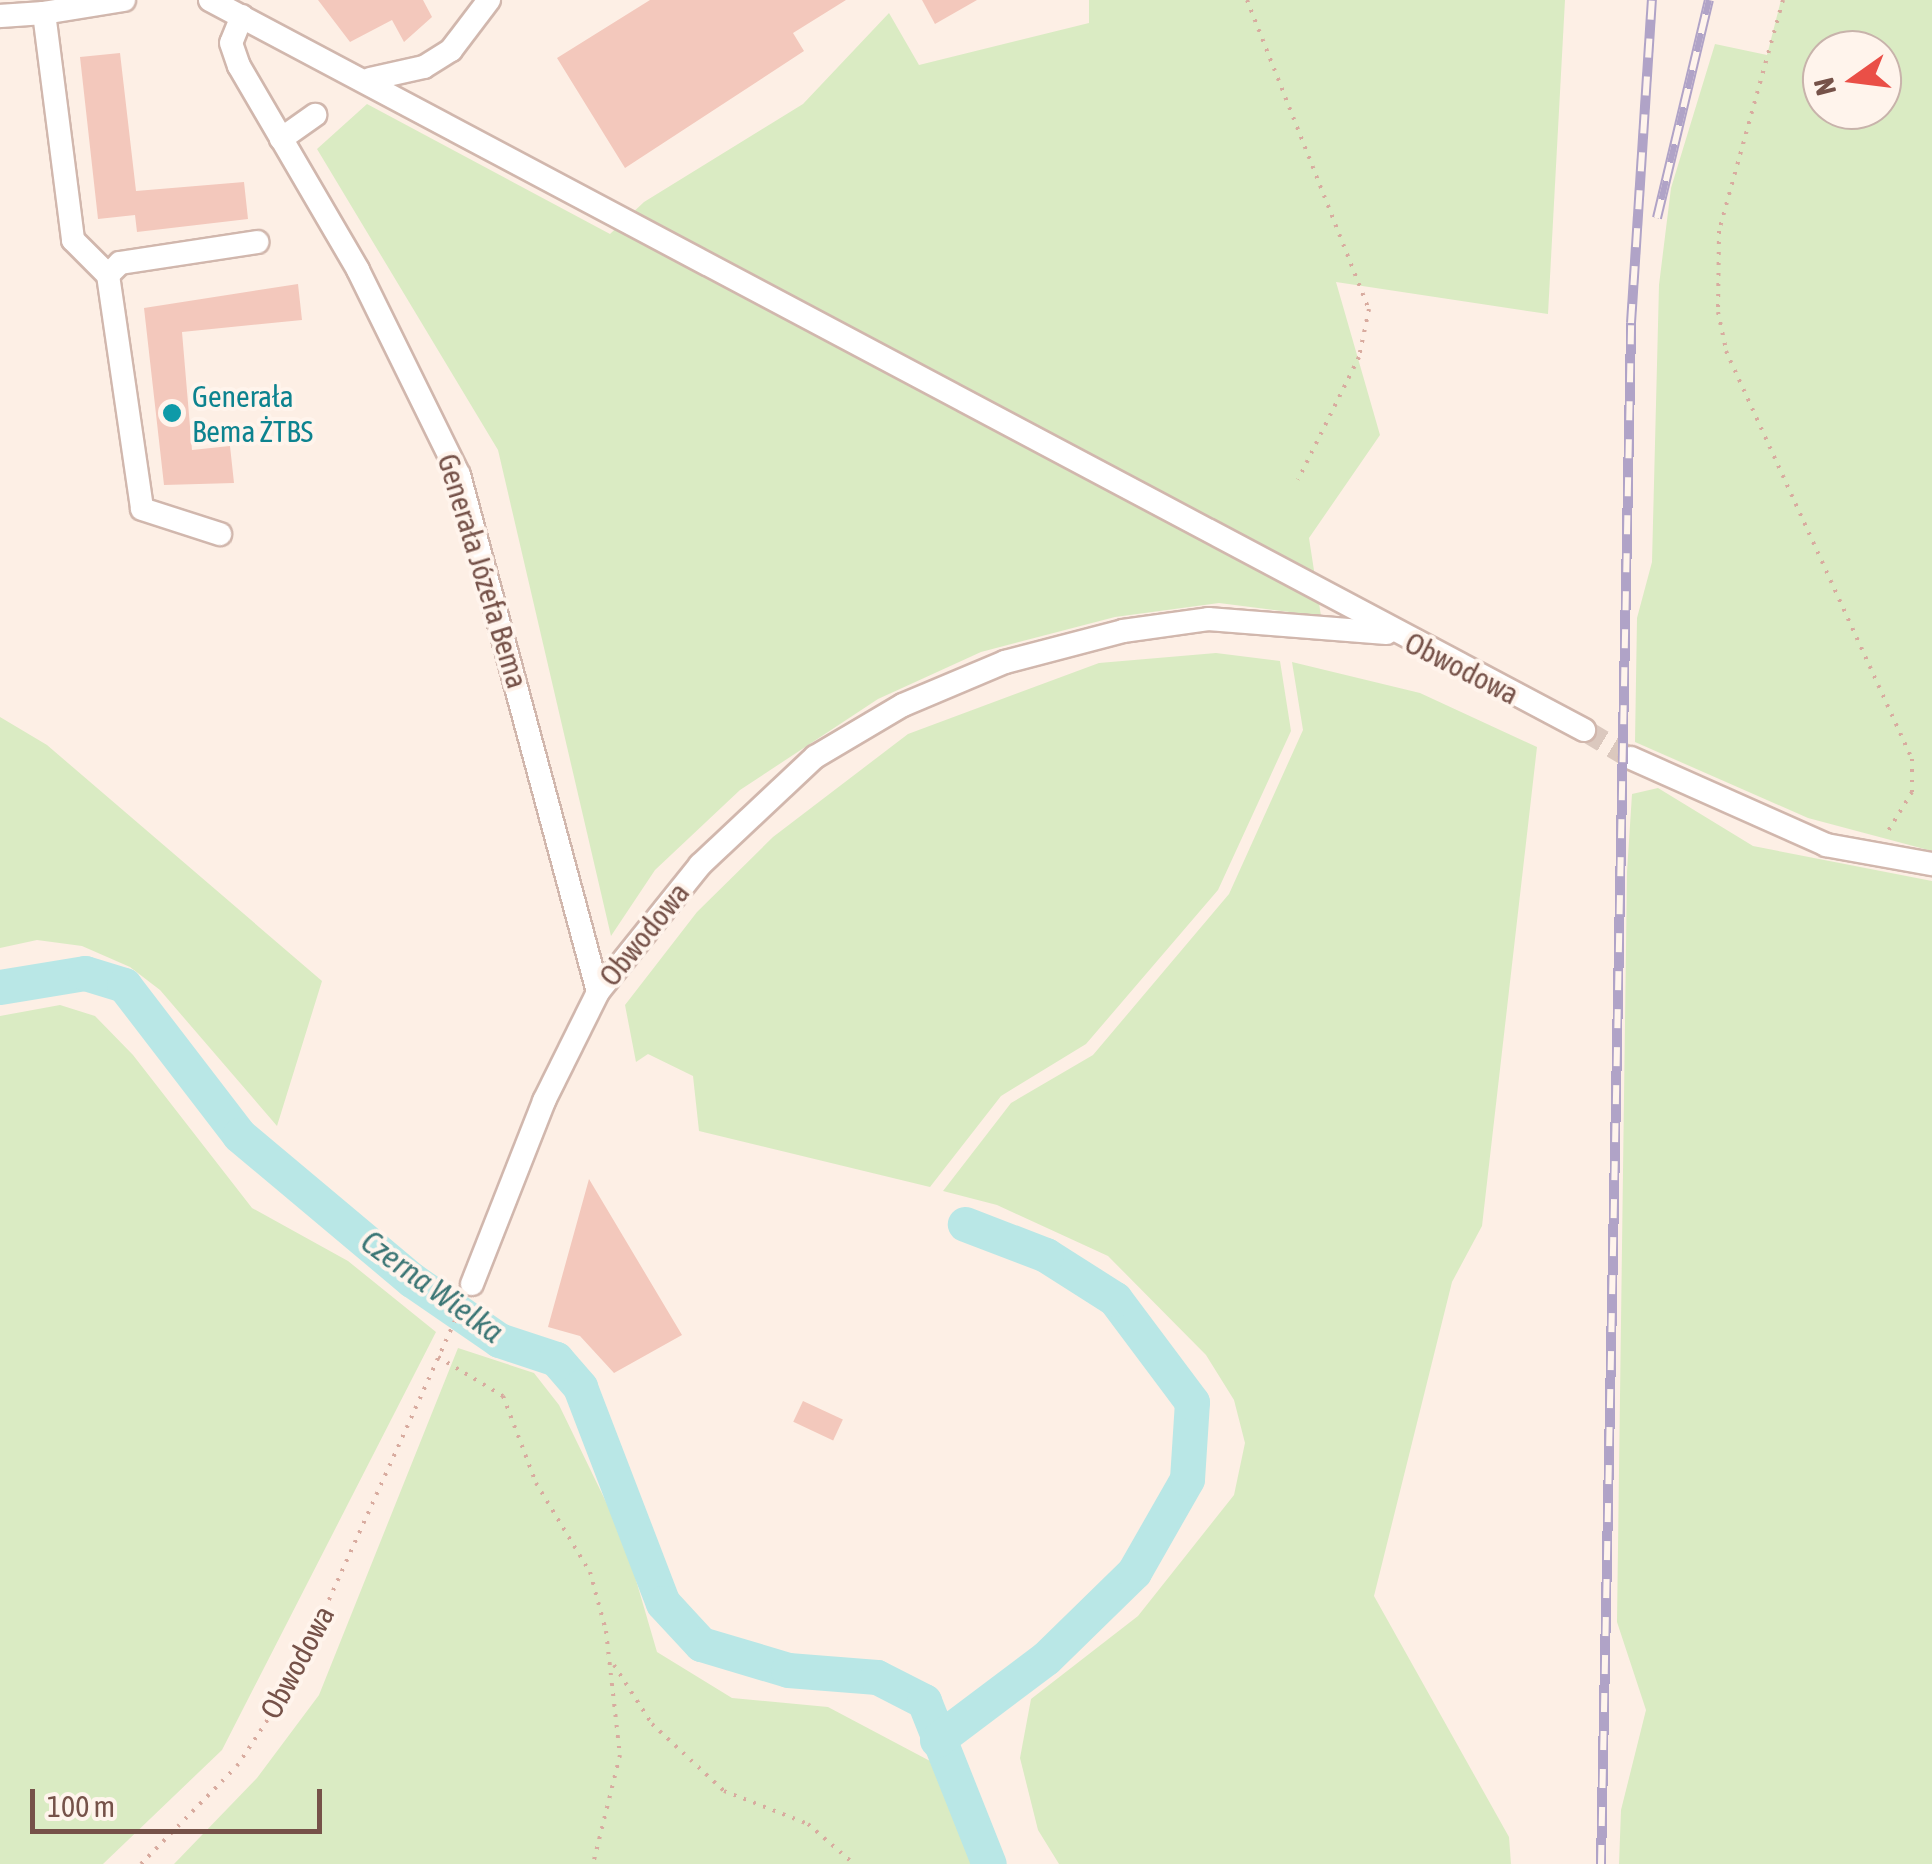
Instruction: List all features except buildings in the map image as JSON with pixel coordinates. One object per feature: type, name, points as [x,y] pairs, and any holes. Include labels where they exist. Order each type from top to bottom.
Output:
[{"type":"street","points":[[0,16],[124,0]]},
{"type":"street","points":[[210,0],[370,80],[1394,634]]},
{"type":"street","points":[[370,80],[424,66],[451,50],[490,0]]},
{"type":"street","points":[[44,13],[73,240],[108,275],[142,509],[220,534]]},
{"type":"street","name":"Generała Józefa Bema","points":[[242,16],[231,42],[281,138],[358,270],[459,475],[598,992]]},
{"type":"street","points":[[281,138],[315,115]]},
{"type":"street","points":[[108,275],[120,263],[257,242]]},
{"type":"street","name":"Obwodowa","points":[[472,1284],[544,1100],[598,992],[700,866],[804,768],[903,705],[1006,662],[1140,628],[1208,618],[1394,634],[1584,730]]},
{"type":"street","points":[[1631,758],[1766,822],[1876,855],[1932,864]]},
{"type":"path","points":[[1247,0],[1369,309],[1360,357],[1298,480]]},
{"type":"path","points":[[1784,0],[1719,230],[1718,312],[1726,352],[1912,759],[1912,792],[1876,855]]},
{"type":"path","name":"Obwodowa","points":[[142,1864],[237,1766],[290,1686],[472,1284]]},
{"type":"path","points":[[438,1358],[503,1396],[536,1483],[590,1572],[611,1661],[620,1755],[594,1864]]},
{"type":"path","points":[[611,1661],[652,1724],[724,1791],[808,1824],[854,1864]]},
{"type":"green space","points":[[1089,0],[1565,0],[1548,314],[1336,282],[1380,435],[1309,538],[1321,616],[1219,603],[1115,617],[981,652],[878,699],[740,790],[655,870],[611,936],[498,450],[317,149],[367,104],[610,234],[644,202],[803,104],[889,13],[919,65],[1089,23]]},
{"type":"green space","points":[[1781,0],[1932,0],[1932,851],[1808,818],[1635,742],[1637,618],[1652,562],[1659,285],[1671,188],[1715,44],[1767,55]]},
{"type":"green space","points":[[1216,653],[1280,661],[1291,731],[1218,890],[1086,1044],[1001,1096],[930,1187],[699,1131],[693,1076],[648,1054],[636,1062],[625,1005],[697,912],[773,837],[908,734],[1099,663]]},
{"type":"green space","points":[[1292,662],[1420,693],[1537,747],[1482,1226],[1452,1282],[1374,1596],[1509,1837],[1511,1864],[1059,1864],[1038,1830],[1020,1758],[1031,1699],[1138,1616],[1234,1495],[1245,1443],[1234,1400],[1206,1355],[1108,1256],[997,1205],[943,1191],[1011,1103],[1093,1055],[1229,894],[1303,730]]},
{"type":"green space","points":[[0,717],[47,745],[322,981],[277,1126],[160,990],[130,967],[82,946],[37,940],[0,948]]},
{"type":"green space","points":[[1658,788],[1753,846],[1932,881],[1932,1864],[1619,1864],[1621,1810],[1646,1710],[1617,1622],[1627,872],[1632,794]]},
{"type":"green space","points":[[60,1005],[95,1016],[133,1055],[252,1208],[348,1261],[436,1332],[222,1750],[103,1864],[0,1864],[0,1016]]},
{"type":"green space","points":[[458,1348],[534,1373],[559,1405],[624,1539],[657,1652],[732,1698],[828,1707],[930,1761],[972,1820],[981,1864],[174,1864],[257,1778],[319,1695]]},
{"type":"waterway","name":"Czerna Wielka","points":[[0,987],[85,973],[124,985],[239,1135],[412,1280],[499,1340],[556,1359],[580,1387],[663,1603],[701,1644],[788,1670],[877,1677],[924,1701],[989,1864]]},
{"type":"waterway","name":"Czerna Wielka","points":[[937,1740],[1046,1658],[1134,1572],[1187,1479],[1192,1402],[1115,1299],[1046,1255],[965,1224]]},
{"type":"tunnel","points":[[1584,730],[1631,758]]},
{"type":"railway","points":[[1601,1864],[1631,323],[1652,0]]},
{"type":"railway","points":[[1657,218],[1709,0]]},
{"type":"place","name":"Generała Bema ŻTBS","points":[[172,413]]}]
